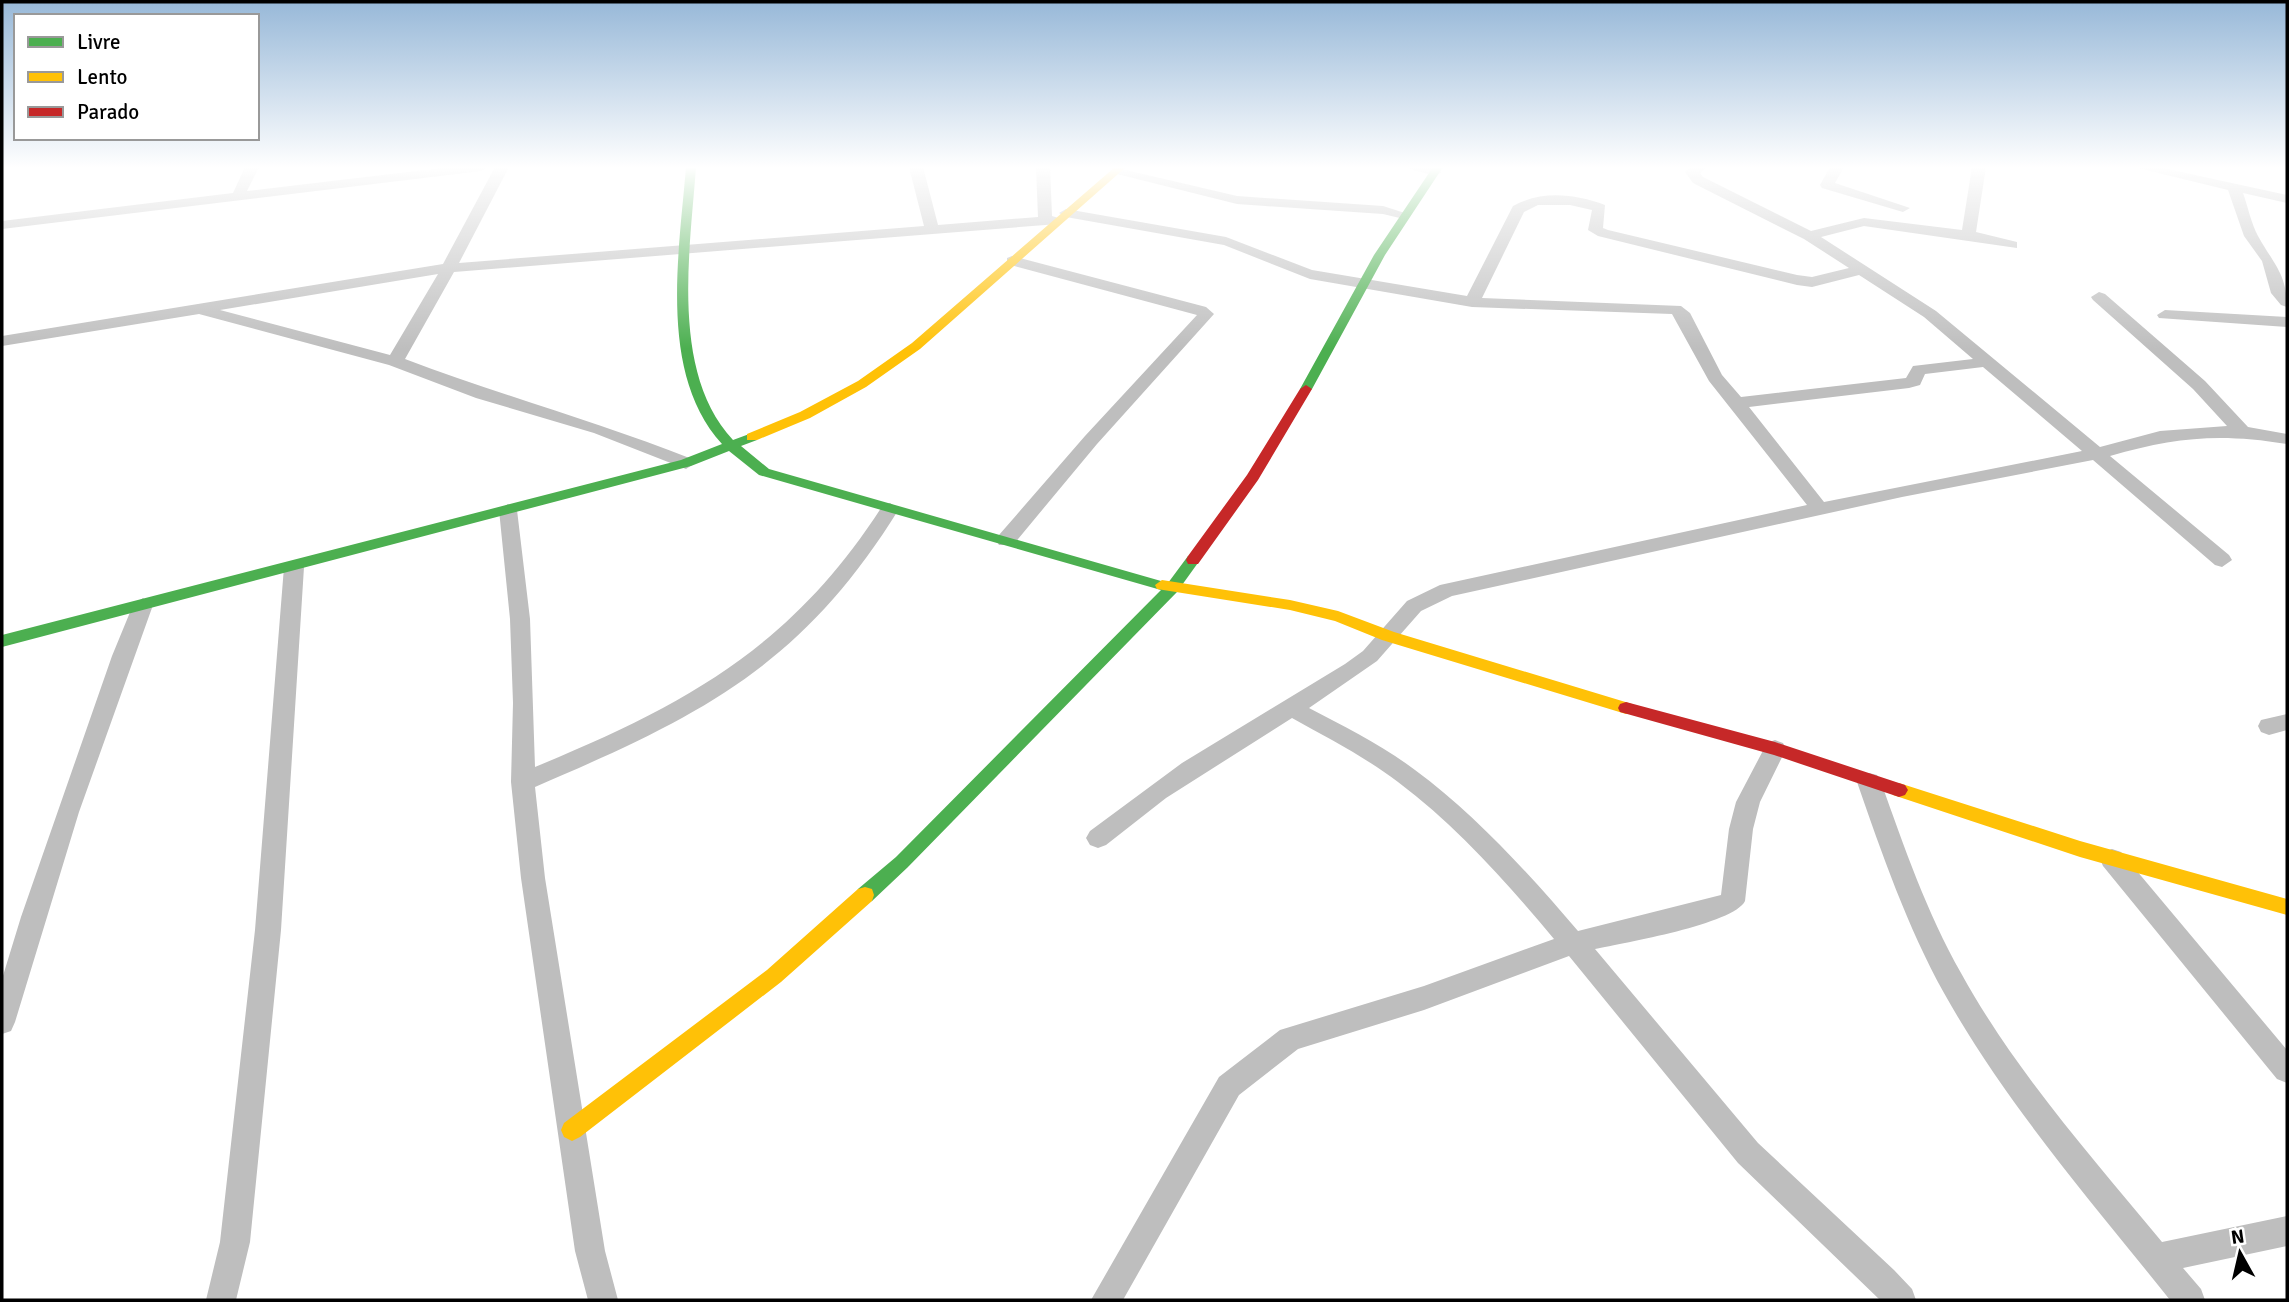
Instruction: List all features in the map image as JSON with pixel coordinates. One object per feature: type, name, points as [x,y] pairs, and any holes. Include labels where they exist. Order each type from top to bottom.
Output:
[{"type":"street","points":[[394,361],[470,228]]},
{"type":"street","points":[[687,228],[687,357],[692,383],[708,418],[730,446],[764,472],[1172,588],[1338,616],[1388,636],[1597,700],[1775,749],[1868,782],[2112,859],[2287,907]]},
{"type":"street","points":[[2,341],[449,268],[946,228]]},
{"type":"street","points":[[2,641],[686,463],[730,446],[805,415],[862,384],[916,346],[1046,228]]},
{"type":"street","points":[[1128,228],[1226,241],[1251,248],[1291,268],[1362,285],[1472,302],[1675,309],[1682,313],[1696,346],[1734,402],[1768,440],[1820,509]]},
{"type":"street","points":[[572,1130],[774,976],[892,871],[1172,588],[1230,510],[1301,400],[1335,342],[1362,285],[1396,228]]},
{"type":"street","points":[[1472,302],[1509,228]]},
{"type":"street","points":[[1596,228],[1602,233],[1797,280],[1812,282],[1863,269]]},
{"type":"street","points":[[1793,228],[1863,269],[1930,314],[2222,560]]},
{"type":"street","points":[[1809,236],[1841,228]]},
{"type":"street","points":[[1910,228],[1968,235],[2012,245]]},
{"type":"street","points":[[1968,235],[1969,228]]},
{"type":"street","points":[[2249,228],[2269,261],[2279,293],[2287,302]]},
{"type":"street","points":[[1006,540],[1091,440],[1206,314],[1200,310],[1012,261]]},
{"type":"street","points":[[2099,298],[2199,385],[2242,431]]},
{"type":"street","points":[[196,309],[394,361],[482,394],[600,429],[686,463]]},
{"type":"street","points":[[2165,315],[2287,322]]},
{"type":"street","points":[[1734,402],[1831,394],[1909,383],[1914,381],[1919,370],[1986,362]]},
{"type":"street","points":[[1098,838],[1136,804],[1167,783],[1293,709],[1353,670],[1414,606],[1447,590],[1820,509],[2097,454],[2160,436],[2202,431],[2242,431],[2287,439]]},
{"type":"street","points":[[523,782],[651,727],[709,694],[756,661],[800,625],[840,581],[869,546],[890,509]]},
{"type":"street","points":[[508,510],[520,619],[524,704],[523,782],[533,878],[590,1251],[603,1300]]},
{"type":"street","points":[[221,1300],[234,1242],[268,930],[294,567]]},
{"type":"street","points":[[2,1022],[61,825],[104,702],[143,605]]},
{"type":"street","points":[[1293,709],[1387,762],[1420,786],[1506,868],[1574,943],[1750,1156],[1901,1300]]},
{"type":"street","points":[[1106,1300],[1228,1086],[1290,1039],[1424,998],[1574,943],[1719,909],[1733,901],[1741,829],[1748,802],[1775,749]]},
{"type":"street","points":[[1868,782],[1927,933],[1968,1009],[2029,1098],[2190,1300]]},
{"type":"street","points":[[2112,859],[2287,1070]]},
{"type":"street","points":[[2156,1258],[2287,1231]]},
{"type":"traffic: fast","points":[[687,228],[685,332],[689,365],[697,395],[710,420],[722,435],[764,472],[1162,585]]},
{"type":"traffic: fast","points":[[1306,389],[1397,228]]},
{"type":"traffic: fast","points":[[2,641],[686,463],[752,437]]},
{"type":"traffic: fast","points":[[865,895],[902,862],[1172,588],[1193,560]]},
{"type":"traffic: slow","points":[[752,437],[805,415],[862,384],[916,346],[1051,228]]},
{"type":"traffic: slow","points":[[1162,585],[1290,605],[1338,616],[1388,636],[1626,708]]},
{"type":"traffic: slow","points":[[1899,790],[2080,849],[2287,907]]},
{"type":"traffic: slow","points":[[572,1130],[774,976],[865,895]]},
{"type":"traffic: jam","points":[[1193,560],[1253,477],[1306,389]]},
{"type":"traffic: jam","points":[[1626,708],[1775,749],[1899,790]]}]
